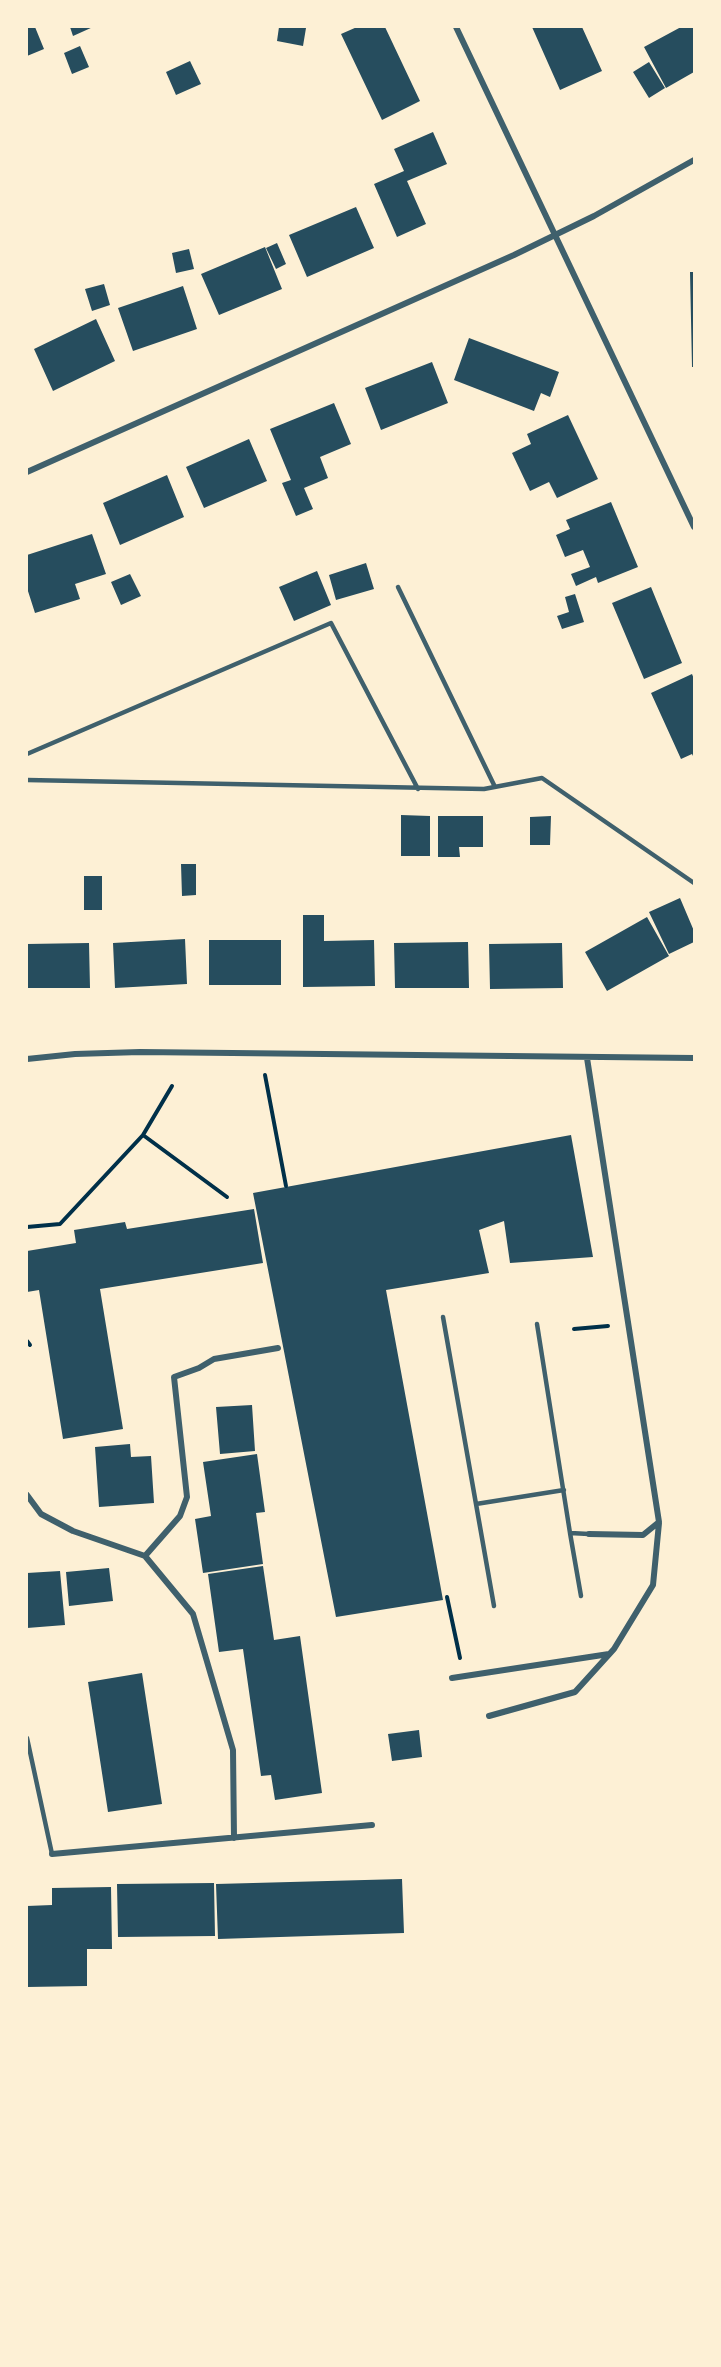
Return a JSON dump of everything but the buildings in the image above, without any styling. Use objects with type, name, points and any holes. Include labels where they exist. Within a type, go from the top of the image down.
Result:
[{"type":"street","points":[[456,27],[694,527]]},
{"type":"street","points":[[27,472],[252,374],[503,260],[694,160]]},
{"type":"street","points":[[27,1059],[75,1054],[140,1052],[694,1058]]},
{"type":"street","points":[[489,1716],[575,1692],[610,1654],[653,1585],[659,1522],[587,1058]]},
{"type":"street","points":[[145,1557],[180,1516],[187,1497],[174,1377],[199,1368],[214,1359],[278,1348]]},
{"type":"street","points":[[27,1495],[41,1514],[73,1531],[145,1557],[193,1614],[233,1750],[234,1838]]},
{"type":"street","points":[[589,1534],[644,1535],[659,1522]]},
{"type":"street","points":[[452,1678],[610,1654]]},
{"type":"street","points":[[51,1854],[372,1825]]},
{"type":"lane","points":[[398,587],[495,787]]},
{"type":"lane","points":[[27,753],[331,623],[418,789]]},
{"type":"lane","points":[[27,780],[484,789],[542,778],[694,883]]},
{"type":"lane","points":[[443,1317],[494,1606]]},
{"type":"lane","points":[[537,1324],[581,1596]]},
{"type":"lane","points":[[476,1504],[564,1490]]},
{"type":"lane","points":[[570,1533],[589,1534]]},
{"type":"lane","points":[[27,1738],[51,1854]]},
{"type":"path","points":[[261,1053],[286,1186]]},
{"type":"path","points":[[27,1227],[60,1224],[143,1135],[172,1086]]},
{"type":"path","points":[[143,1135],[227,1197]]},
{"type":"path","points":[[574,1329],[627,1325]]},
{"type":"path","points":[[447,1597],[465,1676]]}]
